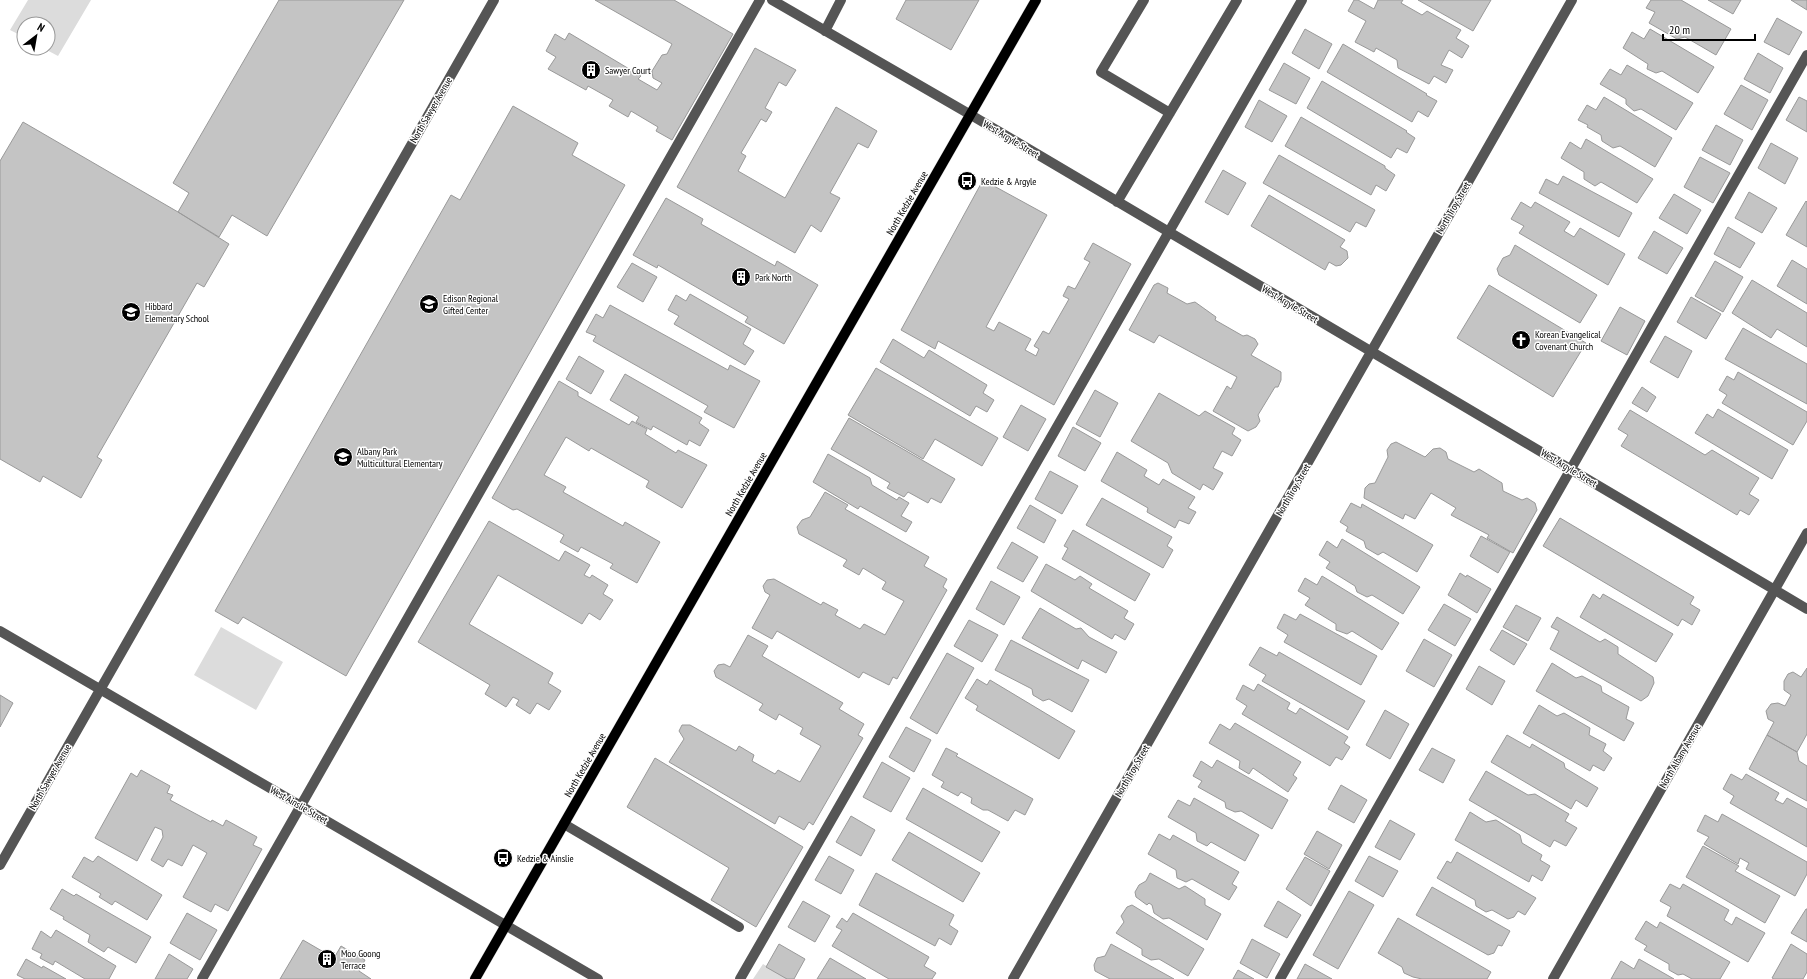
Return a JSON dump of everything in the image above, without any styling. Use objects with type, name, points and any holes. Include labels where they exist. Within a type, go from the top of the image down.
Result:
[{"type":"main road","name":"North Kedzie Avenue","points":[[476,979],[1036,0]]},
{"type":"street","name":"North Sawyer Avenue","points":[[0,864],[494,0]]},
{"type":"street","points":[[202,979],[760,0]]},
{"type":"street","name":"West Argyle Street","points":[[772,0],[1169,232],[1807,609]]},
{"type":"street","points":[[825,31],[841,0]]},
{"type":"street","points":[[1144,0],[1101,72],[1170,113]]},
{"type":"street","points":[[1117,202],[1237,0]]},
{"type":"street","points":[[740,979],[1302,0]]},
{"type":"street","name":"North Troy Street","points":[[1013,979],[1572,0]]},
{"type":"street","points":[[1280,979],[1807,55]]},
{"type":"street","name":"North Albany Avenue","points":[[1553,979],[1807,533]]},
{"type":"street","name":"West Ainslie Street","points":[[0,631],[598,979]]},
{"type":"street","points":[[564,824],[739,927]]},
{"type":"shaded area","points":[[28,0],[91,0],[58,56],[56,55],[56,16],[18,16]]},
{"type":"shaded area","points":[[16,20],[16,33],[10,30]]},
{"type":"shaded area","points":[[221,627],[283,662],[256,710],[194,675]]},
{"type":"shaded area","points":[[763,964],[788,979],[753,979]]},
{"type":"building","points":[[279,0],[404,0],[267,236],[232,215],[219,237],[178,212],[189,193],[173,183]]},
{"type":"building","name":"Sawyer Court","points":[[595,0],[674,0],[733,34],[672,140],[656,131],[658,127],[631,111],[628,117],[609,106],[613,100],[588,86],[586,90],[548,69],[556,57],[546,51],[555,34],[565,40],[569,33],[641,76],[638,79],[657,90],[662,83],[653,78],[652,71],[662,55],[667,54],[672,44]]},
{"type":"building","points":[[906,0],[979,0],[951,50],[896,19]]},
{"type":"building","points":[[1354,0],[1358,0],[1374,9],[1378,0],[1403,0],[1401,3],[1422,15],[1427,11],[1461,30],[1456,38],[1469,46],[1462,58],[1449,50],[1441,65],[1453,70],[1446,83],[1434,76],[1429,84],[1398,68],[1397,60],[1376,48],[1374,52],[1355,42],[1366,21],[1348,11]]},
{"type":"building","points":[[1418,0],[1491,0],[1473,31]]},
{"type":"building","points":[[1651,0],[1681,0],[1731,29],[1716,55],[1685,37],[1677,39],[1649,23],[1655,12],[1646,8]]},
{"type":"building","points":[[1708,0],[1741,0],[1733,14]]},
{"type":"building","points":[[1791,0],[1807,0],[1807,10]]},
{"type":"building","points":[[1777,18],[1802,32],[1789,55],[1764,42]]},
{"type":"building","points":[[1305,29],[1332,44],[1319,69],[1292,53]]},
{"type":"building","points":[[1650,29],[1714,67],[1698,93],[1662,71],[1656,73],[1647,69],[1648,64],[1623,48],[1632,32],[1644,39]]},
{"type":"building","points":[[1343,44],[1437,101],[1428,117],[1418,111],[1412,122],[1327,72]]},
{"type":"building","points":[[755,48],[796,70],[786,86],[779,82],[765,108],[772,112],[766,122],[761,119],[741,153],[746,156],[738,171],[785,198],[836,107],[877,131],[868,148],[858,143],[830,193],[840,198],[821,232],[811,225],[795,253],[677,187]]},
{"type":"building","points":[[1758,53],[1783,68],[1770,93],[1744,79]]},
{"type":"building","points":[[1284,63],[1310,78],[1296,104],[1269,90]]},
{"type":"building","points":[[1627,65],[1693,103],[1676,130],[1641,109],[1634,111],[1626,104],[1626,99],[1600,84],[1610,69],[1621,75]]},
{"type":"building","points":[[1322,81],[1407,131],[1406,132],[1415,138],[1407,153],[1397,148],[1391,158],[1307,108]]},
{"type":"building","points":[[1741,85],[1768,100],[1752,130],[1724,114]]},
{"type":"building","points":[[1604,97],[1672,138],[1655,167],[1620,146],[1613,148],[1602,141],[1601,135],[1587,127],[1588,125],[1578,120],[1587,105],[1596,110]]},
{"type":"building","points":[[1799,97],[1807,101],[1807,132],[1786,120]]},
{"type":"building","points":[[1259,100],[1287,116],[1272,142],[1245,127]]},
{"type":"building","points":[[513,106],[578,143],[572,155],[625,185],[346,676],[243,617],[238,624],[215,611],[451,195],[460,200]]},
{"type":"building","points":[[1301,117],[1385,166],[1385,168],[1395,175],[1386,191],[1376,185],[1371,195],[1285,146]]},
{"type":"building","points":[[23,122],[178,212],[229,244],[204,287],[197,283],[97,457],[102,460],[81,498],[43,476],[40,482],[0,459],[0,161]]},
{"type":"building","points":[[1716,125],[1743,140],[1730,165],[1702,150]]},
{"type":"building","points":[[1586,139],[1653,179],[1637,203],[1601,182],[1595,186],[1584,179],[1584,172],[1561,158],[1570,142],[1581,149]]},
{"type":"building","points":[[1771,143],[1798,158],[1785,184],[1758,168]]},
{"type":"building","points":[[1279,155],[1375,210],[1366,227],[1356,222],[1350,232],[1263,183]]},
{"type":"building","points":[[1700,157],[1730,173],[1713,203],[1684,187]]},
{"type":"building","points":[[1223,170],[1246,183],[1228,215],[1205,202]]},
{"type":"building","points":[[1563,176],[1632,213],[1619,237],[1539,193],[1546,179],[1558,185]]},
{"type":"building","points":[[983,180],[1047,215],[986,327],[994,331],[999,322],[1031,339],[1025,350],[1036,356],[1039,349],[1034,346],[1043,331],[1049,334],[1069,299],[1063,296],[1068,286],[1075,289],[1090,262],[1084,259],[1093,243],[1131,264],[1054,405],[938,341],[935,349],[901,330]]},
{"type":"building","points":[[1749,192],[1777,208],[1762,233],[1735,218]]},
{"type":"building","points":[[1674,194],[1701,210],[1687,234],[1659,218]]},
{"type":"building","points":[[1269,195],[1345,240],[1340,247],[1347,251],[1348,258],[1341,265],[1336,266],[1329,262],[1325,270],[1251,226]]},
{"type":"building","name":"Park North","points":[[666,198],[703,219],[701,224],[775,266],[777,261],[818,285],[784,344],[745,322],[748,317],[658,265],[657,268],[633,255]]},
{"type":"building","points":[[1806,201],[1807,202],[1807,247],[1786,235]]},
{"type":"building","points":[[1521,202],[1531,208],[1535,202],[1570,222],[1564,231],[1574,237],[1580,228],[1625,254],[1608,285],[1519,233],[1524,226],[1511,219]]},
{"type":"building","points":[[1728,227],[1755,243],[1740,268],[1714,254]]},
{"type":"building","points":[[1654,231],[1683,248],[1667,274],[1638,258]]},
{"type":"building","points":[[1515,245],[1597,295],[1580,323],[1499,275],[1497,269],[1503,258],[1510,255]]},
{"type":"building","points":[[1792,260],[1807,269],[1807,304],[1777,286]]},
{"type":"building","points":[[1715,261],[1743,277],[1723,312],[1695,296]]},
{"type":"building","points":[[632,263],[657,277],[643,302],[617,287]]},
{"type":"building","points":[[1752,280],[1807,313],[1807,347],[1777,329],[1771,338],[1732,313]]},
{"type":"building","points":[[1158,283],[1168,288],[1167,293],[1187,304],[1195,302],[1216,317],[1215,320],[1243,336],[1247,335],[1255,339],[1258,344],[1251,355],[1281,372],[1281,380],[1278,387],[1275,387],[1258,415],[1260,421],[1256,427],[1248,431],[1213,411],[1227,386],[1231,389],[1237,377],[1159,335],[1154,343],[1129,330],[1154,285]]},
{"type":"building","name":"Korean Evangelical Covenant Church","points":[[1489,285],[1586,343],[1553,397],[1457,338]]},
{"type":"building","points":[[690,294],[751,329],[743,344],[754,351],[745,365],[674,324],[679,316],[668,310],[676,295],[686,301]]},
{"type":"building","points":[[1691,297],[1721,314],[1706,339],[1677,322]]},
{"type":"building","points":[[610,305],[728,370],[730,365],[760,381],[734,428],[704,412],[708,406],[593,341],[596,336],[586,332],[596,314],[603,318]]},
{"type":"building","points":[[1620,307],[1645,321],[1627,355],[1601,341]]},
{"type":"building","points":[[1743,328],[1807,364],[1807,404],[1725,359]]},
{"type":"building","points":[[1665,336],[1692,351],[1678,378],[1650,362]]},
{"type":"building","points":[[893,339],[924,358],[929,350],[987,385],[983,393],[994,400],[987,412],[976,406],[970,416],[880,362]]},
{"type":"building","points":[[579,356],[604,371],[591,394],[566,379]]},
{"type":"building","points":[[876,368],[998,438],[982,466],[935,439],[923,459],[848,415]]},
{"type":"building","points":[[1738,372],[1807,412],[1807,421],[1793,445],[1722,403],[1727,395],[1719,390],[1727,376],[1734,380]]},
{"type":"building","points":[[625,374],[702,418],[699,423],[709,430],[700,446],[689,440],[687,445],[653,426],[651,430],[636,422],[639,417],[610,400]]},
{"type":"building","points":[[559,381],[578,392],[578,396],[629,425],[632,421],[647,429],[645,434],[676,453],[678,450],[707,465],[682,508],[646,487],[649,481],[591,448],[589,451],[566,437],[544,475],[566,487],[563,492],[623,526],[625,522],[660,542],[637,583],[610,568],[613,564],[581,547],[578,552],[560,542],[564,535],[517,509],[513,510],[492,498]]},
{"type":"building","points":[[1642,387],[1656,397],[1647,412],[1632,403]]},
{"type":"building","points":[[1095,390],[1118,403],[1100,437],[1076,424]]},
{"type":"building","points":[[1159,393],[1199,416],[1205,411],[1235,428],[1232,434],[1241,440],[1232,456],[1222,451],[1213,468],[1223,473],[1213,490],[1203,484],[1200,490],[1172,473],[1168,463],[1131,441]]},
{"type":"building","points":[[1021,405],[1046,419],[1028,451],[1003,437]]},
{"type":"building","points":[[1718,409],[1788,450],[1772,479],[1695,433],[1707,414],[1713,418]]},
{"type":"building","points":[[1630,410],[1705,455],[1712,450],[1759,478],[1749,494],[1759,500],[1749,515],[1740,510],[1737,515],[1621,446],[1628,435],[1618,429]]},
{"type":"building","points":[[849,418],[955,479],[941,503],[931,498],[928,503],[908,492],[904,497],[887,488],[890,483],[831,449]]},
{"type":"building","points":[[1073,427],[1101,443],[1085,471],[1058,456]]},
{"type":"building","points":[[1396,442],[1425,457],[1433,449],[1440,448],[1446,452],[1448,459],[1474,472],[1479,469],[1502,483],[1503,491],[1522,500],[1527,498],[1535,503],[1537,510],[1513,553],[1487,538],[1489,535],[1451,515],[1456,508],[1431,493],[1415,519],[1405,514],[1403,519],[1364,498],[1365,488],[1369,484],[1375,483],[1388,457],[1387,450],[1391,444]]},
{"type":"building","points":[[1117,452],[1147,470],[1144,476],[1159,485],[1163,479],[1195,497],[1188,508],[1196,512],[1189,524],[1179,520],[1175,528],[1147,512],[1148,508],[1101,481]]},
{"type":"building","points":[[828,454],[870,478],[872,485],[897,500],[899,497],[909,503],[901,516],[912,522],[906,532],[860,506],[858,509],[813,482]]},
{"type":"building","points":[[1050,471],[1078,486],[1062,514],[1035,499]]},
{"type":"building","points":[[825,492],[848,505],[845,509],[929,557],[924,566],[947,579],[943,587],[947,590],[897,679],[893,677],[889,685],[863,672],[859,678],[777,631],[772,639],[752,628],[770,595],[765,592],[763,586],[767,580],[774,579],[821,605],[823,602],[838,610],[835,615],[860,629],[864,624],[885,635],[904,601],[882,589],[886,582],[863,568],[859,575],[843,566],[847,560],[799,534],[797,527],[802,520],[810,517]]},
{"type":"building","points":[[1102,498],[1172,537],[1167,546],[1173,550],[1163,568],[1086,525]]},
{"type":"building","points":[[1351,503],[1361,508],[1362,504],[1433,545],[1417,572],[1383,552],[1378,555],[1366,548],[1364,541],[1346,531],[1348,527],[1340,522]]},
{"type":"building","points":[[1030,505],[1056,520],[1044,543],[1017,528]]},
{"type":"building","points":[[1560,518],[1694,597],[1690,604],[1700,610],[1692,625],[1682,619],[1678,626],[1543,546]]},
{"type":"building","points":[[489,521],[559,561],[565,551],[590,565],[584,575],[590,578],[592,575],[608,585],[603,594],[613,600],[600,620],[589,613],[582,624],[498,575],[469,624],[553,673],[548,683],[561,691],[549,710],[537,703],[530,714],[516,705],[519,700],[513,697],[506,707],[485,694],[490,685],[418,642]]},
{"type":"building","points":[[1073,530],[1150,574],[1135,601],[1062,559],[1068,548],[1064,546]]},
{"type":"building","points":[[1481,536],[1510,552],[1498,573],[1470,556]]},
{"type":"building","points":[[1342,539],[1420,587],[1403,614],[1372,595],[1367,597],[1357,592],[1355,586],[1326,568],[1330,562],[1319,555],[1327,541],[1337,548]]},
{"type":"building","points":[[1012,542],[1038,557],[1023,582],[997,568]]},
{"type":"building","points":[[1046,564],[1075,580],[1080,576],[1092,584],[1089,588],[1128,611],[1124,618],[1134,624],[1125,640],[1115,634],[1112,639],[1031,591]]},
{"type":"building","points":[[1460,573],[1466,577],[1467,575],[1491,589],[1477,613],[1448,595]]},
{"type":"building","points":[[1322,576],[1399,623],[1382,650],[1352,631],[1347,634],[1336,630],[1336,624],[1305,605],[1310,598],[1298,591],[1305,578],[1317,585]]},
{"type":"building","points":[[991,581],[1020,597],[1004,625],[976,609]]},
{"type":"building","points":[[1593,594],[1600,599],[1603,594],[1673,634],[1656,662],[1580,617]]},
{"type":"building","points":[[1444,604],[1471,619],[1455,646],[1428,630]]},
{"type":"building","points":[[1516,605],[1541,618],[1528,641],[1503,627]]},
{"type":"building","points":[[1040,608],[1076,629],[1081,628],[1089,637],[1117,652],[1106,673],[1082,660],[1078,669],[1022,638]]},
{"type":"building","points":[[1284,614],[1296,620],[1300,614],[1377,656],[1361,685],[1284,642],[1288,635],[1277,628]]},
{"type":"building","points":[[1557,617],[1600,642],[1605,639],[1618,647],[1618,654],[1653,677],[1654,683],[1648,696],[1641,701],[1550,649],[1559,631],[1551,627]]},
{"type":"building","points":[[969,620],[998,635],[982,662],[954,646]]},
{"type":"building","points":[[1502,630],[1527,644],[1514,665],[1490,650]]},
{"type":"building","points":[[748,635],[768,646],[762,656],[843,703],[839,709],[864,724],[858,735],[863,738],[813,825],[809,822],[804,830],[779,816],[775,824],[669,762],[684,739],[679,731],[682,725],[690,725],[736,751],[739,746],[754,755],[752,761],[775,774],[778,770],[800,782],[821,746],[800,734],[803,728],[779,714],[776,720],[759,710],[763,704],[716,677],[714,671],[718,665],[724,664],[730,667]]},
{"type":"building","points":[[1424,639],[1452,655],[1434,687],[1406,671]]},
{"type":"building","points":[[1011,640],[1089,680],[1072,712],[1049,699],[1043,701],[1033,695],[1032,689],[995,670]]},
{"type":"building","points":[[1260,647],[1277,656],[1279,652],[1365,701],[1348,730],[1262,681],[1266,675],[1249,665]]},
{"type":"building","points":[[947,653],[974,668],[937,734],[910,718]]},
{"type":"building","points":[[1552,663],[1576,678],[1582,676],[1601,686],[1602,692],[1629,707],[1626,719],[1634,723],[1624,741],[1536,691]]},
{"type":"building","points":[[1479,666],[1505,681],[1492,705],[1466,689]]},
{"type":"building","points":[[1807,668],[1807,734],[1797,752],[1767,735],[1774,722],[1768,719],[1766,711],[1771,704],[1778,703],[1785,706],[1791,695],[1784,690],[1784,681],[1788,674],[1793,672],[1801,677]]},
{"type":"building","points":[[977,679],[987,685],[990,680],[1075,731],[1059,759],[976,710],[978,706],[965,698]]},
{"type":"building","points":[[1258,684],[1290,703],[1287,709],[1296,714],[1300,708],[1348,737],[1344,743],[1350,747],[1342,760],[1336,757],[1330,766],[1242,714],[1247,706],[1236,699],[1243,685],[1254,691]]},
{"type":"building","points":[[0,695],[13,703],[0,727]]},
{"type":"building","points":[[1539,705],[1557,716],[1564,713],[1590,728],[1589,735],[1606,744],[1603,751],[1612,758],[1604,771],[1593,765],[1590,771],[1523,733]]},
{"type":"building","points":[[1385,710],[1409,724],[1390,759],[1366,745]]},
{"type":"building","points":[[1235,723],[1301,762],[1293,775],[1297,778],[1288,792],[1253,768],[1249,774],[1239,768],[1240,761],[1209,743],[1220,724],[1230,730]]},
{"type":"building","points":[[906,727],[931,740],[914,772],[889,757]]},
{"type":"building","points":[[1507,735],[1530,748],[1532,744],[1564,763],[1565,768],[1598,788],[1587,807],[1576,800],[1571,809],[1491,762]]},
{"type":"building","points":[[1767,735],[1797,752],[1799,761],[1807,766],[1807,801],[1749,769]]},
{"type":"building","points":[[946,748],[958,754],[956,756],[1033,799],[1025,815],[1015,810],[1008,821],[971,803],[972,798],[961,792],[958,796],[941,787],[944,782],[932,775]]},
{"type":"building","points":[[1432,748],[1455,760],[1443,783],[1419,770]]},
{"type":"building","points":[[655,758],[803,847],[756,927],[711,900],[729,868],[627,807]]},
{"type":"building","points":[[1217,760],[1288,800],[1272,829],[1241,811],[1235,812],[1226,808],[1225,802],[1198,787],[1202,781],[1193,776],[1201,761],[1212,768]]},
{"type":"building","points":[[882,762],[910,778],[891,812],[863,797]]},
{"type":"building","points":[[141,770],[170,786],[167,793],[173,795],[170,800],[211,822],[212,820],[223,826],[226,820],[257,837],[253,845],[262,849],[228,911],[215,904],[211,912],[183,897],[207,853],[193,845],[182,866],[168,859],[163,867],[151,860],[163,837],[162,830],[155,827],[137,861],[95,838],[131,773],[137,777]]},
{"type":"building","points":[[1486,771],[1528,795],[1535,794],[1569,814],[1565,821],[1577,828],[1566,846],[1554,840],[1550,847],[1469,800]]},
{"type":"building","points":[[1731,774],[1742,780],[1746,774],[1779,793],[1775,800],[1783,804],[1787,798],[1807,809],[1807,847],[1730,803],[1734,796],[1723,789]]},
{"type":"building","points":[[1341,785],[1367,800],[1354,823],[1328,809]]},
{"type":"building","points":[[923,788],[1000,832],[982,862],[906,819]]},
{"type":"building","points":[[1194,798],[1259,835],[1245,861],[1211,842],[1207,846],[1197,841],[1196,833],[1168,817],[1178,800],[1190,806]]},
{"type":"building","points":[[1470,812],[1486,822],[1496,820],[1520,835],[1522,843],[1542,855],[1540,860],[1550,866],[1542,881],[1532,875],[1529,882],[1455,840]]},
{"type":"building","points":[[1722,814],[1807,862],[1807,874],[1795,896],[1746,869],[1749,863],[1740,858],[1738,864],[1704,844],[1709,837],[1697,831],[1705,815],[1718,822]]},
{"type":"building","points":[[851,816],[875,830],[861,856],[836,842]]},
{"type":"building","points":[[1390,820],[1415,834],[1400,860],[1375,847]]},
{"type":"building","points":[[1317,831],[1342,845],[1329,869],[1304,854]]},
{"type":"building","points":[[909,832],[980,873],[963,902],[892,860]]},
{"type":"building","points":[[1159,834],[1170,840],[1173,835],[1239,872],[1232,884],[1237,887],[1229,900],[1192,879],[1186,882],[1177,878],[1176,870],[1148,854]]},
{"type":"building","points":[[1703,846],[1739,866],[1735,871],[1780,896],[1765,923],[1686,877]]},
{"type":"building","points":[[1457,852],[1536,898],[1525,915],[1518,911],[1514,917],[1508,919],[1492,910],[1486,912],[1476,906],[1475,900],[1437,878],[1447,861],[1451,863]]},
{"type":"building","points":[[98,856],[162,895],[147,920],[115,901],[112,905],[99,897],[101,894],[72,877],[84,857],[93,862]]},
{"type":"building","points":[[829,856],[854,870],[841,894],[815,880]]},
{"type":"building","points":[[1369,856],[1398,871],[1383,897],[1355,881]]},
{"type":"building","points":[[1305,857],[1330,871],[1311,906],[1286,889]]},
{"type":"building","points":[[876,873],[954,915],[949,925],[958,931],[951,945],[939,938],[935,946],[859,905]]},
{"type":"building","points":[[1150,873],[1179,889],[1185,886],[1205,899],[1205,905],[1221,914],[1207,940],[1169,918],[1163,919],[1154,913],[1152,905],[1149,903],[1147,905],[1136,897],[1135,892],[1139,885],[1146,881]]},
{"type":"building","points":[[1670,884],[1680,889],[1683,884],[1729,910],[1724,920],[1732,925],[1736,917],[1765,933],[1748,962],[1667,916],[1671,907],[1660,901]]},
{"type":"building","points":[[1432,887],[1510,931],[1502,946],[1498,945],[1494,953],[1488,955],[1416,915]]},
{"type":"building","points":[[62,889],[74,896],[76,894],[151,937],[136,963],[108,947],[104,952],[88,942],[90,935],[63,919],[64,917],[50,909]]},
{"type":"building","points":[[1349,891],[1374,905],[1338,969],[1313,955]]},
{"type":"building","points":[[803,901],[830,916],[815,942],[788,927]]},
{"type":"building","points":[[1278,901],[1301,915],[1287,938],[1264,926]]},
{"type":"building","points":[[1132,905],[1204,949],[1188,976],[1159,959],[1151,960],[1142,955],[1142,949],[1116,933],[1124,922],[1121,916],[1127,907]]},
{"type":"building","points":[[1807,909],[1807,942],[1791,933]]},
{"type":"building","points":[[187,913],[217,930],[200,960],[170,943]]},
{"type":"building","points":[[853,913],[929,957],[924,966],[936,973],[932,979],[889,979],[832,946],[842,930],[836,927],[842,918],[847,922]]},
{"type":"building","points":[[1398,918],[1491,972],[1487,979],[1422,979],[1404,973],[1402,967],[1378,953]]},
{"type":"building","points":[[1646,921],[1657,928],[1660,922],[1730,962],[1720,979],[1692,979],[1683,974],[1678,975],[1669,970],[1669,964],[1644,950],[1647,946],[1635,939]]},
{"type":"building","points":[[56,930],[116,966],[109,979],[85,979],[55,961],[53,965],[40,958],[42,954],[32,949],[41,931],[51,938]]},
{"type":"building","points":[[1252,939],[1280,954],[1267,978],[1240,963]]},
{"type":"building","name":"Moo Goong Terrace","points":[[303,940],[334,958],[341,946],[365,960],[359,971],[371,979],[280,979]]},
{"type":"building","points":[[779,944],[805,959],[794,979],[787,979],[766,967]]},
{"type":"building","points":[[1111,944],[1174,979],[1110,979],[1095,971],[1094,965],[1097,958],[1105,956]]},
{"type":"building","points":[[1791,944],[1807,954],[1807,972],[1803,979],[1772,978]]},
{"type":"building","points":[[169,954],[193,969],[187,979],[155,979]]},
{"type":"building","points":[[830,958],[866,979],[817,979]]},
{"type":"building","points":[[26,959],[42,968],[43,966],[66,979],[25,979],[17,975]]},
{"type":"building","points":[[1639,959],[1674,979],[1611,979],[1621,961],[1634,969]]},
{"type":"building","points":[[1305,964],[1332,979],[1297,979]]},
{"type":"building","points":[[1238,970],[1254,979],[1233,979]]},
{"type":"place","name":"Sawyer Court","points":[[591,70]]},
{"type":"place","name":"Kedzie & Argyle","points":[[967,181]]},
{"type":"place","name":"Park North","points":[[741,277]]},
{"type":"place","name":"Edison Regional Gifted Center","points":[[429,304]]},
{"type":"place","name":"Hibbard Elementary School","points":[[131,312]]},
{"type":"place","name":"Korean Evangelical Covenant Church","points":[[1521,340]]},
{"type":"place","name":"Albany Park Multicultural Elementary","points":[[343,457]]},
{"type":"place","name":"Kedzie & Ainslie","points":[[503,858]]},
{"type":"place","name":"Moo Goong Terrace","points":[[327,959]]}]
